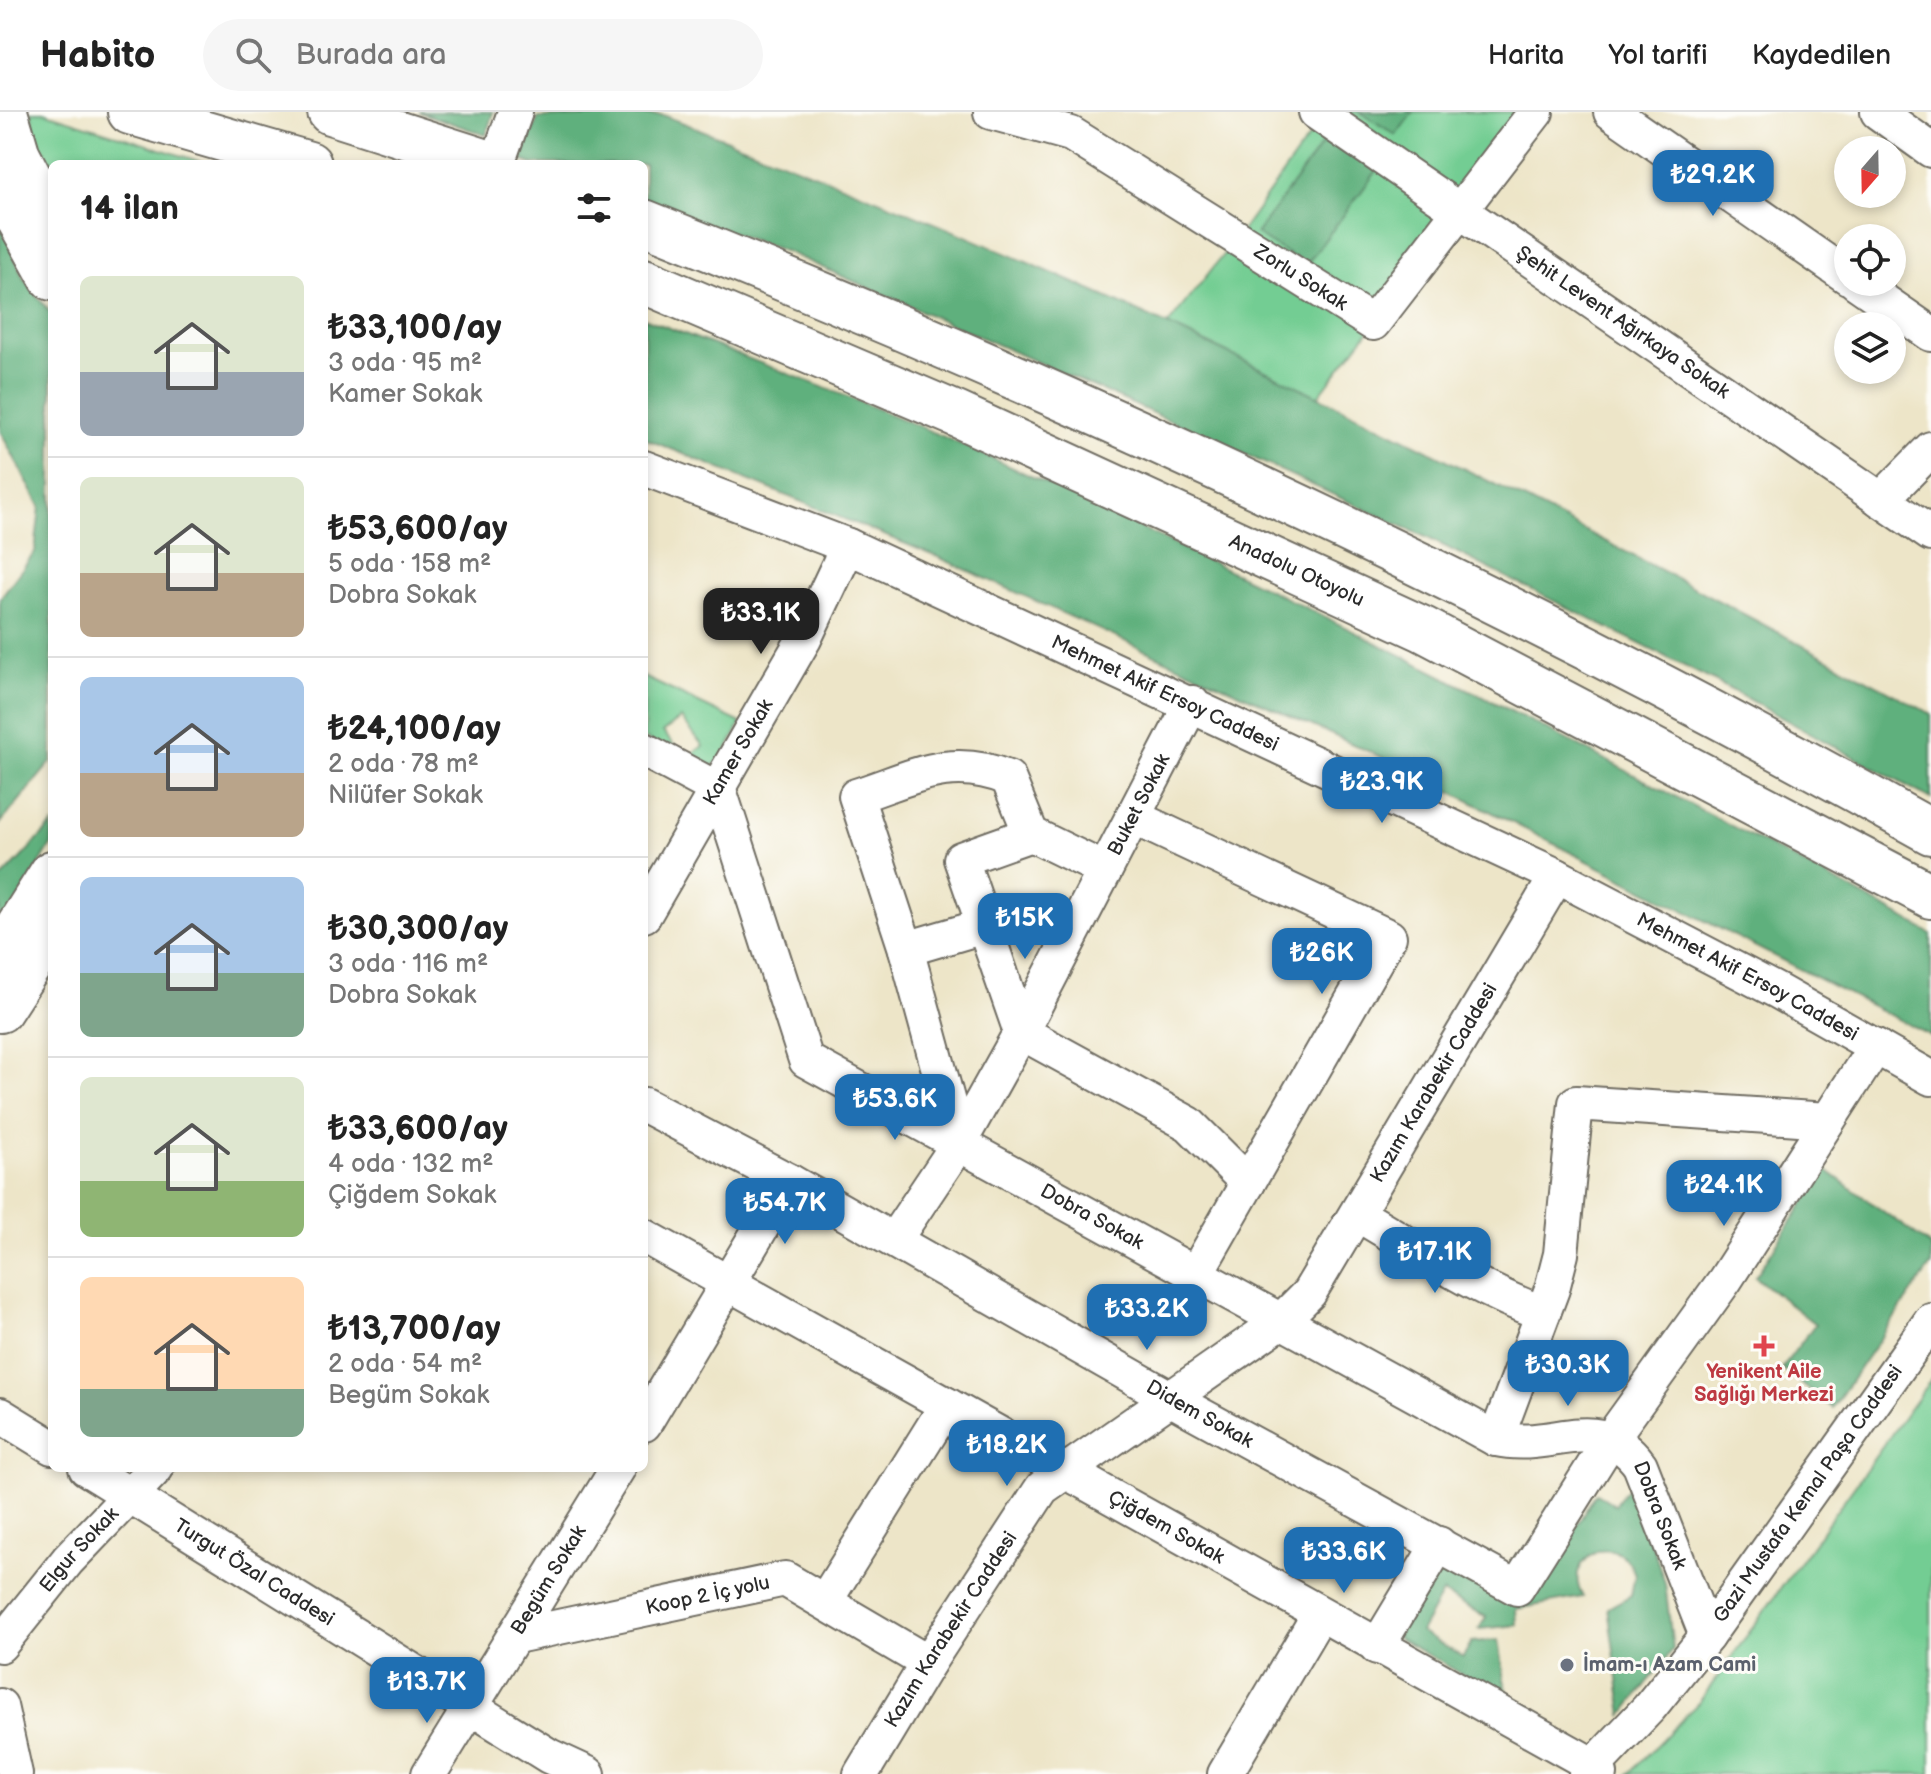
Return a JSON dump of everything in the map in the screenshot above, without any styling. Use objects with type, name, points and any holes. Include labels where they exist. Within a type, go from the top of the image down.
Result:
[{"type":"main road","points":[[5,112],[18,156],[48,213]]},
{"type":"main road","points":[[130,112],[294,160]]},
{"type":"main road","points":[[330,112],[482,160]]},
{"type":"main road","points":[[0,185],[48,271]]},
{"type":"main road","points":[[648,224],[981,362],[1419,565],[1733,721],[1931,832]]},
{"type":"main road","name":"Anadolu Otoyolu","points":[[648,283],[956,414],[1423,629],[1691,767],[1931,896]]},
{"type":"main road","points":[[0,955],[48,879]]},
{"type":"main road","points":[[0,1010],[48,936]]},
{"type":"street","points":[[497,160],[515,112]]},
{"type":"street","name":"Zorlu Sokak","points":[[991,112],[1071,134],[1373,323],[1536,112]]},
{"type":"street","name":"Şehit Levent Ağırkaya Sokak","points":[[1316,112],[1931,534]]},
{"type":"street","points":[[1611,112],[1834,267]]},
{"type":"street","points":[[1878,112],[1931,150]]},
{"type":"street","points":[[1876,296],[1931,334]]},
{"type":"street","points":[[1881,500],[1931,449]]},
{"type":"street","name":"Mehmet Akif Ersoy Caddesi","points":[[648,470],[848,546],[1192,703],[1557,876],[1931,1078]]},
{"type":"street","name":"Kamer Sokak","points":[[648,908],[804,639],[848,546]]},
{"type":"street","name":"Buket Sokak","points":[[894,1240],[959,1143],[1021,1032],[1192,703]]},
{"type":"street","points":[[648,752],[719,790]]},
{"type":"street","points":[[959,1143],[906,949],[856,796],[953,765],[970,766],[1008,778],[1031,834],[1105,870]]},
{"type":"street","name":"Dobra Sokak","points":[[719,790],[806,1060],[1496,1439],[1539,1443],[1579,1436],[1612,1437],[1626,1447],[1640,1465],[1707,1636]]},
{"type":"street","points":[[1133,817],[1389,937],[1195,1275]]},
{"type":"street","points":[[1031,834],[961,859],[1021,1032],[1189,1124],[1248,1183]]},
{"type":"street","name":"Kazım Karabekir Caddesi","points":[[861,1774],[928,1663],[1042,1488],[1280,1322],[1309,1293],[1557,876]]},
{"type":"street","points":[[906,949],[984,926]]},
{"type":"street","points":[[1612,1437],[1725,1280],[1876,1046]]},
{"type":"street","points":[[1496,1439],[1543,1313],[1561,1254],[1576,1103],[1828,1120]]},
{"type":"street","name":"Didem Sokak","points":[[648,1107],[789,1181],[1170,1398],[1517,1588],[1612,1437]]},
{"type":"street","points":[[648,1417],[789,1181]]},
{"type":"street","points":[[1357,1214],[1469,1281],[1510,1302],[1543,1313]]},
{"type":"street","name":"Çiğdem Sokak","points":[[648,1238],[1594,1772]]},
{"type":"street","name":"Gazi Mustafa Kemal Paşa Caddesi","points":[[1594,1772],[1707,1636],[1931,1321]]},
{"type":"street","points":[[825,1601],[947,1405]]},
{"type":"street","points":[[0,1415],[48,1445]]},
{"type":"street","name":"Turgut Özal Caddesi","points":[[93,1472],[549,1756],[588,1774]]},
{"type":"street","name":"Elgur Sokak","points":[[0,1645],[68,1560],[152,1472]]},
{"type":"street","name":"Begüm Sokak","points":[[429,1774],[472,1709],[616,1472]]},
{"type":"street","points":[[1377,1647],[1439,1544]]},
{"type":"street","name":"Koop 2 İç yolu","points":[[516,1636],[785,1579],[928,1663]]},
{"type":"street","points":[[1225,1774],[1319,1615]]},
{"type":"street","points":[[0,1706],[15,1774]]},
{"type":"green space","points":[[31,112],[43,112],[195,160],[48,160],[48,165],[38,146]]},
{"type":"green space","points":[[419,112],[493,112],[486,135]]},
{"type":"green space","points":[[1327,112],[1536,112],[1317,398],[1167,326],[1238,236]]},
{"type":"green space","points":[[1360,112],[1413,112],[1396,135]]},
{"type":"green space","points":[[663,115],[967,236],[1128,307],[1360,417],[1590,533],[1931,714],[1931,799],[1722,685],[1430,539],[1203,435],[787,252],[648,203],[648,160],[521,160],[538,118]]},
{"type":"green space","points":[[1330,133],[1379,168],[1306,265],[1256,234]]},
{"type":"green space","points":[[0,222],[23,277],[48,310],[48,766],[0,824],[0,598],[35,552],[40,506],[0,431]]},
{"type":"green space","points":[[648,320],[894,416],[1094,506],[1444,677],[1904,918],[1931,934],[1931,1036],[1399,765],[938,557],[648,440]]},
{"type":"green space","points":[[648,679],[741,723],[722,760],[704,770],[648,740]],"holes":[[[681,718],[703,746],[685,759],[663,732]]]},
{"type":"green space","points":[[48,829],[48,851],[0,930],[0,880]]},
{"type":"green space","points":[[1826,1170],[1931,1246],[1931,1265],[1832,1408],[1782,1368],[1815,1324],[1755,1277]]},
{"type":"green space","points":[[1931,1379],[1931,1774],[1629,1774],[1700,1701]]},
{"type":"green space","points":[[1631,1484],[1665,1583],[1673,1649],[1623,1715],[1608,1608],[1631,1595],[1635,1575],[1626,1558],[1616,1552],[1598,1551],[1582,1565],[1578,1583],[1583,1597],[1516,1609],[1517,1625],[1479,1629],[1486,1617],[1442,1593],[1420,1632],[1463,1657],[1472,1642],[1499,1640],[1508,1700],[1396,1637],[1441,1557],[1530,1604],[1596,1493],[1615,1505]]},
{"type":"place","name":"Yenikent Aile Sağlığı Merkezi","points":[[1764,1346]]},
{"type":"place","name":"İmam-ı Azam Cami","points":[[1567,1665]]}]
